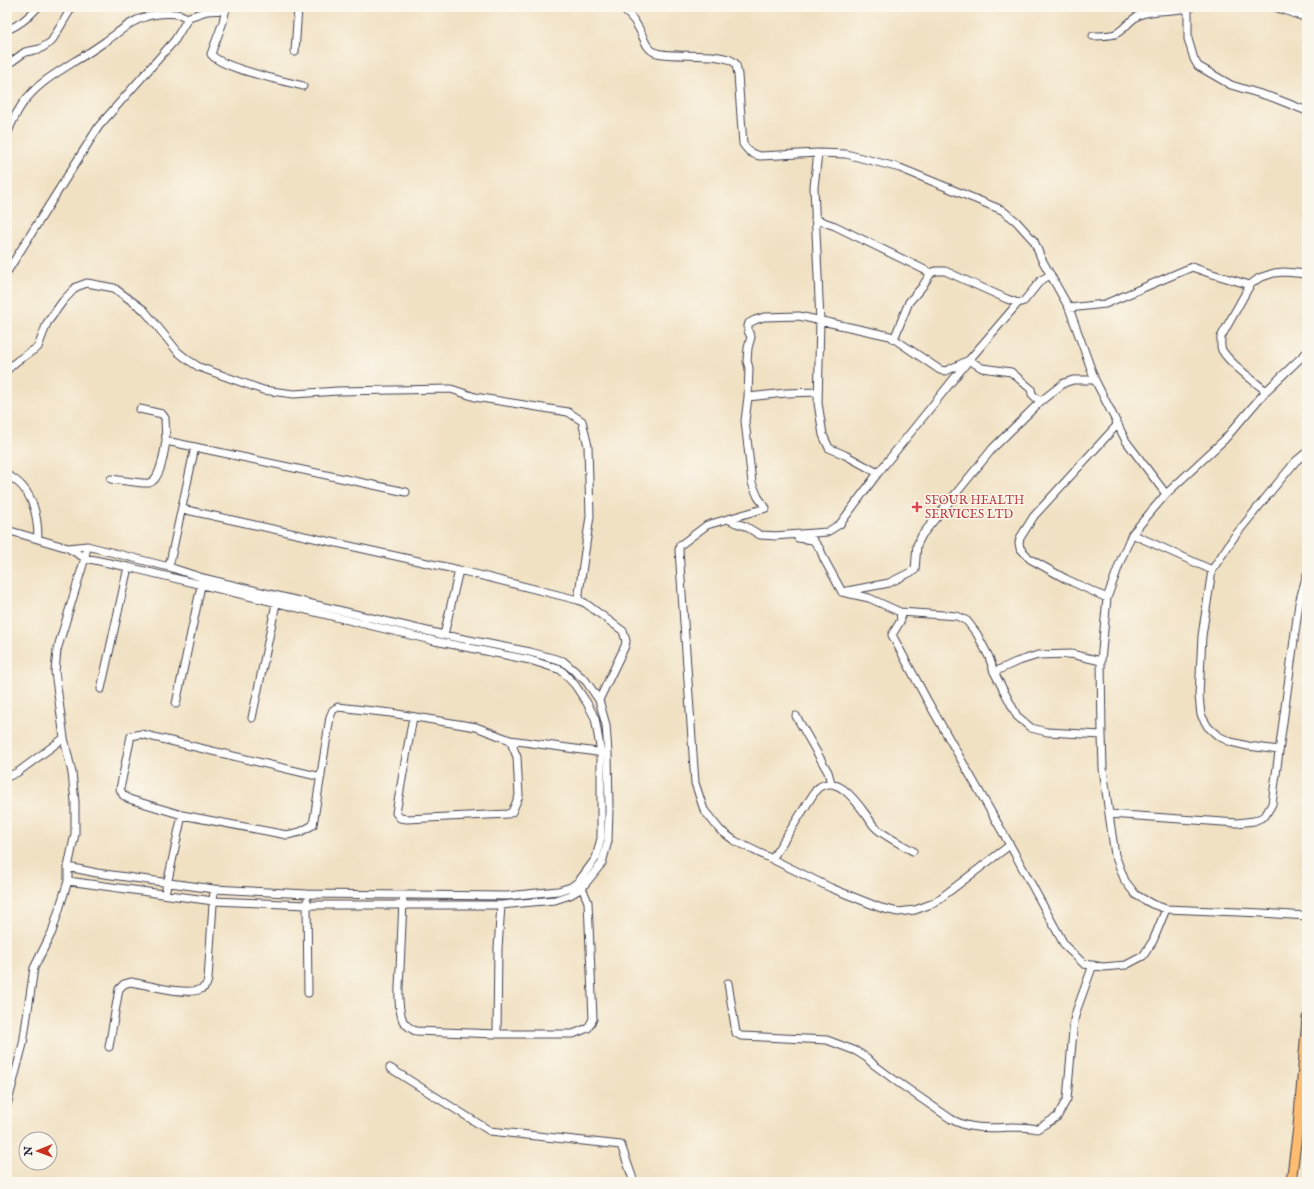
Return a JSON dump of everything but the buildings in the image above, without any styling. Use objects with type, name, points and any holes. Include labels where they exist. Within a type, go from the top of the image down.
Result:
[{"type":"main road","points":[[1291,1182],[1306,1045],[1307,1018]]},
{"type":"street","points":[[7,30],[28,18],[38,7]]},
{"type":"street","points":[[7,65],[25,52],[40,49],[51,42],[72,7]]},
{"type":"street","points":[[295,52],[298,7]]},
{"type":"street","points":[[619,7],[633,19],[639,27],[649,50],[655,53],[667,55],[713,56],[731,60],[736,65],[743,144],[753,154],[760,156],[818,153],[846,154],[900,168],[1002,210],[1016,221],[1034,241],[1040,258],[1069,308],[1095,380],[1126,441],[1166,494]]},
{"type":"street","points":[[1275,7],[1307,18]]},
{"type":"street","points":[[1093,36],[1115,34],[1130,20],[1142,14],[1190,8],[1188,39],[1194,59],[1198,66],[1231,85],[1274,98],[1307,111]]},
{"type":"street","points":[[186,18],[207,12],[226,9],[223,22],[211,54],[214,58],[238,68],[303,86]]},
{"type":"street","points":[[7,135],[10,125],[26,98],[45,80],[128,25],[144,17],[158,15],[182,14],[186,18]]},
{"type":"street","points":[[7,272],[99,126],[174,40],[187,20],[186,18]]},
{"type":"street","points":[[818,153],[814,186],[820,321],[818,403],[823,435],[829,448],[845,454],[878,473]]},
{"type":"street","points":[[816,219],[835,226],[931,273]]},
{"type":"street","points":[[1069,308],[1105,304],[1192,267],[1250,284]]},
{"type":"street","points":[[894,339],[909,302],[922,287],[931,273],[936,271],[945,271],[1018,303]]},
{"type":"street","points":[[1266,391],[1236,365],[1222,350],[1221,337],[1250,284],[1259,278],[1274,273],[1284,272],[1307,274]]},
{"type":"street","points":[[774,536],[827,532],[840,524],[878,473],[968,360],[1018,303],[1024,301],[1041,280],[1050,275]]},
{"type":"street","points":[[7,370],[17,361],[38,347],[48,324],[63,301],[76,287],[86,283],[114,288],[144,310],[178,352],[198,367],[263,390],[294,394],[338,391],[451,389],[475,397],[568,412],[582,421],[588,446],[590,516],[578,600]]},
{"type":"street","points":[[766,508],[758,497],[752,483],[745,420],[748,397],[749,368],[747,361],[751,337],[748,331],[749,323],[754,320],[764,318],[799,316],[880,334],[894,339],[940,370],[946,371],[968,360]]},
{"type":"street","points":[[1307,352],[1266,391],[1224,440],[1166,494],[1132,534],[1122,557],[1108,598],[1101,661],[1103,768],[1108,814],[1115,855],[1125,881],[1136,895],[1152,904],[1166,909],[1307,916]]},
{"type":"street","points":[[968,360],[982,368],[1011,372],[1031,389],[1032,394],[1036,398],[1041,400]]},
{"type":"street","points":[[842,592],[889,583],[915,570],[917,545],[922,534],[993,448],[1041,400],[1064,383],[1073,380],[1095,380]]},
{"type":"street","points":[[748,397],[786,393],[818,392]]},
{"type":"street","points":[[111,479],[148,483],[154,480],[159,473],[166,441],[165,418],[162,414],[140,409]]},
{"type":"street","points":[[1108,598],[1066,579],[1030,559],[1020,548],[1019,543],[1022,534],[1034,516],[1118,424]]},
{"type":"street","points":[[166,441],[406,492]]},
{"type":"street","points":[[169,567],[195,447]]},
{"type":"street","points":[[1279,750],[1231,742],[1218,736],[1208,727],[1201,715],[1199,696],[1202,636],[1212,570],[1234,537],[1262,502],[1296,461],[1307,452]]},
{"type":"street","points":[[7,475],[17,480],[26,490],[34,508],[38,528],[38,539]]},
{"type":"street","points":[[766,508],[728,519],[745,526],[760,535],[813,540],[820,549],[842,592],[869,598],[900,612],[957,616],[967,621],[977,634],[989,657],[994,672],[1017,716],[1030,728],[1046,732],[1102,735]]},
{"type":"street","points":[[766,508],[707,525],[683,543],[679,550],[696,783],[704,810],[720,830],[735,841],[832,888],[881,908],[898,912],[915,910],[934,902],[1010,845]]},
{"type":"street","points":[[182,510],[458,570],[585,603],[623,630],[626,641],[599,700]]},
{"type":"street","points":[[7,530],[68,548],[85,558],[201,585],[277,599],[530,652],[563,662],[586,681],[599,700],[606,724],[601,838],[596,858],[579,881],[571,887],[507,896],[307,894],[214,889],[97,873],[68,867]]},
{"type":"street","points":[[1132,534],[1212,570]]},
{"type":"street","points":[[68,548],[87,546],[169,567],[277,599],[435,641],[530,660],[561,670],[575,685],[587,702],[595,718],[605,753],[608,841],[602,863],[582,888],[570,895],[555,900],[501,905],[307,905],[213,901],[68,881]]},
{"type":"street","points":[[7,1105],[23,1044],[34,968],[52,932],[68,881],[68,867],[75,834],[75,802],[72,773],[64,738],[55,672],[57,650],[85,558],[87,546]]},
{"type":"street","points":[[100,689],[128,567]]},
{"type":"street","points":[[444,635],[458,570]]},
{"type":"street","points":[[1108,814],[1237,822],[1254,821],[1265,816],[1272,804],[1299,603],[1307,574]]},
{"type":"street","points":[[176,704],[203,578]]},
{"type":"street","points":[[252,718],[277,599]]},
{"type":"street","points":[[900,612],[901,620],[892,635],[1065,946],[1084,964],[1102,967],[1126,965],[1143,956],[1153,941],[1166,909]]},
{"type":"street","points":[[994,672],[1038,654],[1071,654],[1101,661]]},
{"type":"street","points":[[321,777],[136,734],[131,736],[120,789],[123,795],[128,799],[182,815],[287,835],[300,832],[312,825],[321,777],[330,716],[333,710],[338,706],[476,728],[510,740],[605,753]]},
{"type":"street","points":[[796,716],[828,772],[831,783]]},
{"type":"street","points":[[413,717],[396,814],[400,818],[407,820],[508,814],[512,812],[519,796],[517,757],[510,740]]},
{"type":"street","points":[[7,777],[18,772],[64,738]]},
{"type":"street","points":[[772,859],[816,790],[825,783],[831,783],[839,786],[848,793],[875,828],[913,851]]},
{"type":"street","points":[[165,894],[182,815]]},
{"type":"street","points":[[403,895],[399,985],[401,1009],[404,1022],[408,1027],[415,1031],[497,1034],[573,1034],[588,1028],[593,1019],[588,902],[579,881]]},
{"type":"street","points":[[109,1047],[119,989],[124,984],[131,982],[183,991],[194,991],[202,989],[206,986],[208,979],[214,889]]},
{"type":"street","points":[[307,894],[308,993]]},
{"type":"street","points":[[497,1034],[498,948],[501,905]]},
{"type":"street","points":[[728,983],[736,1033],[741,1036],[828,1040],[856,1051],[867,1058],[896,1081],[960,1124],[980,1128],[1026,1127],[1037,1129],[1057,1118],[1067,1099],[1074,1020],[1093,966]]},
{"type":"street","points":[[390,1068],[490,1131],[621,1144],[634,1182]]},
{"type":"place","name":"SFOUR HEALTH SERVICES LTD","points":[[917,507]]}]
